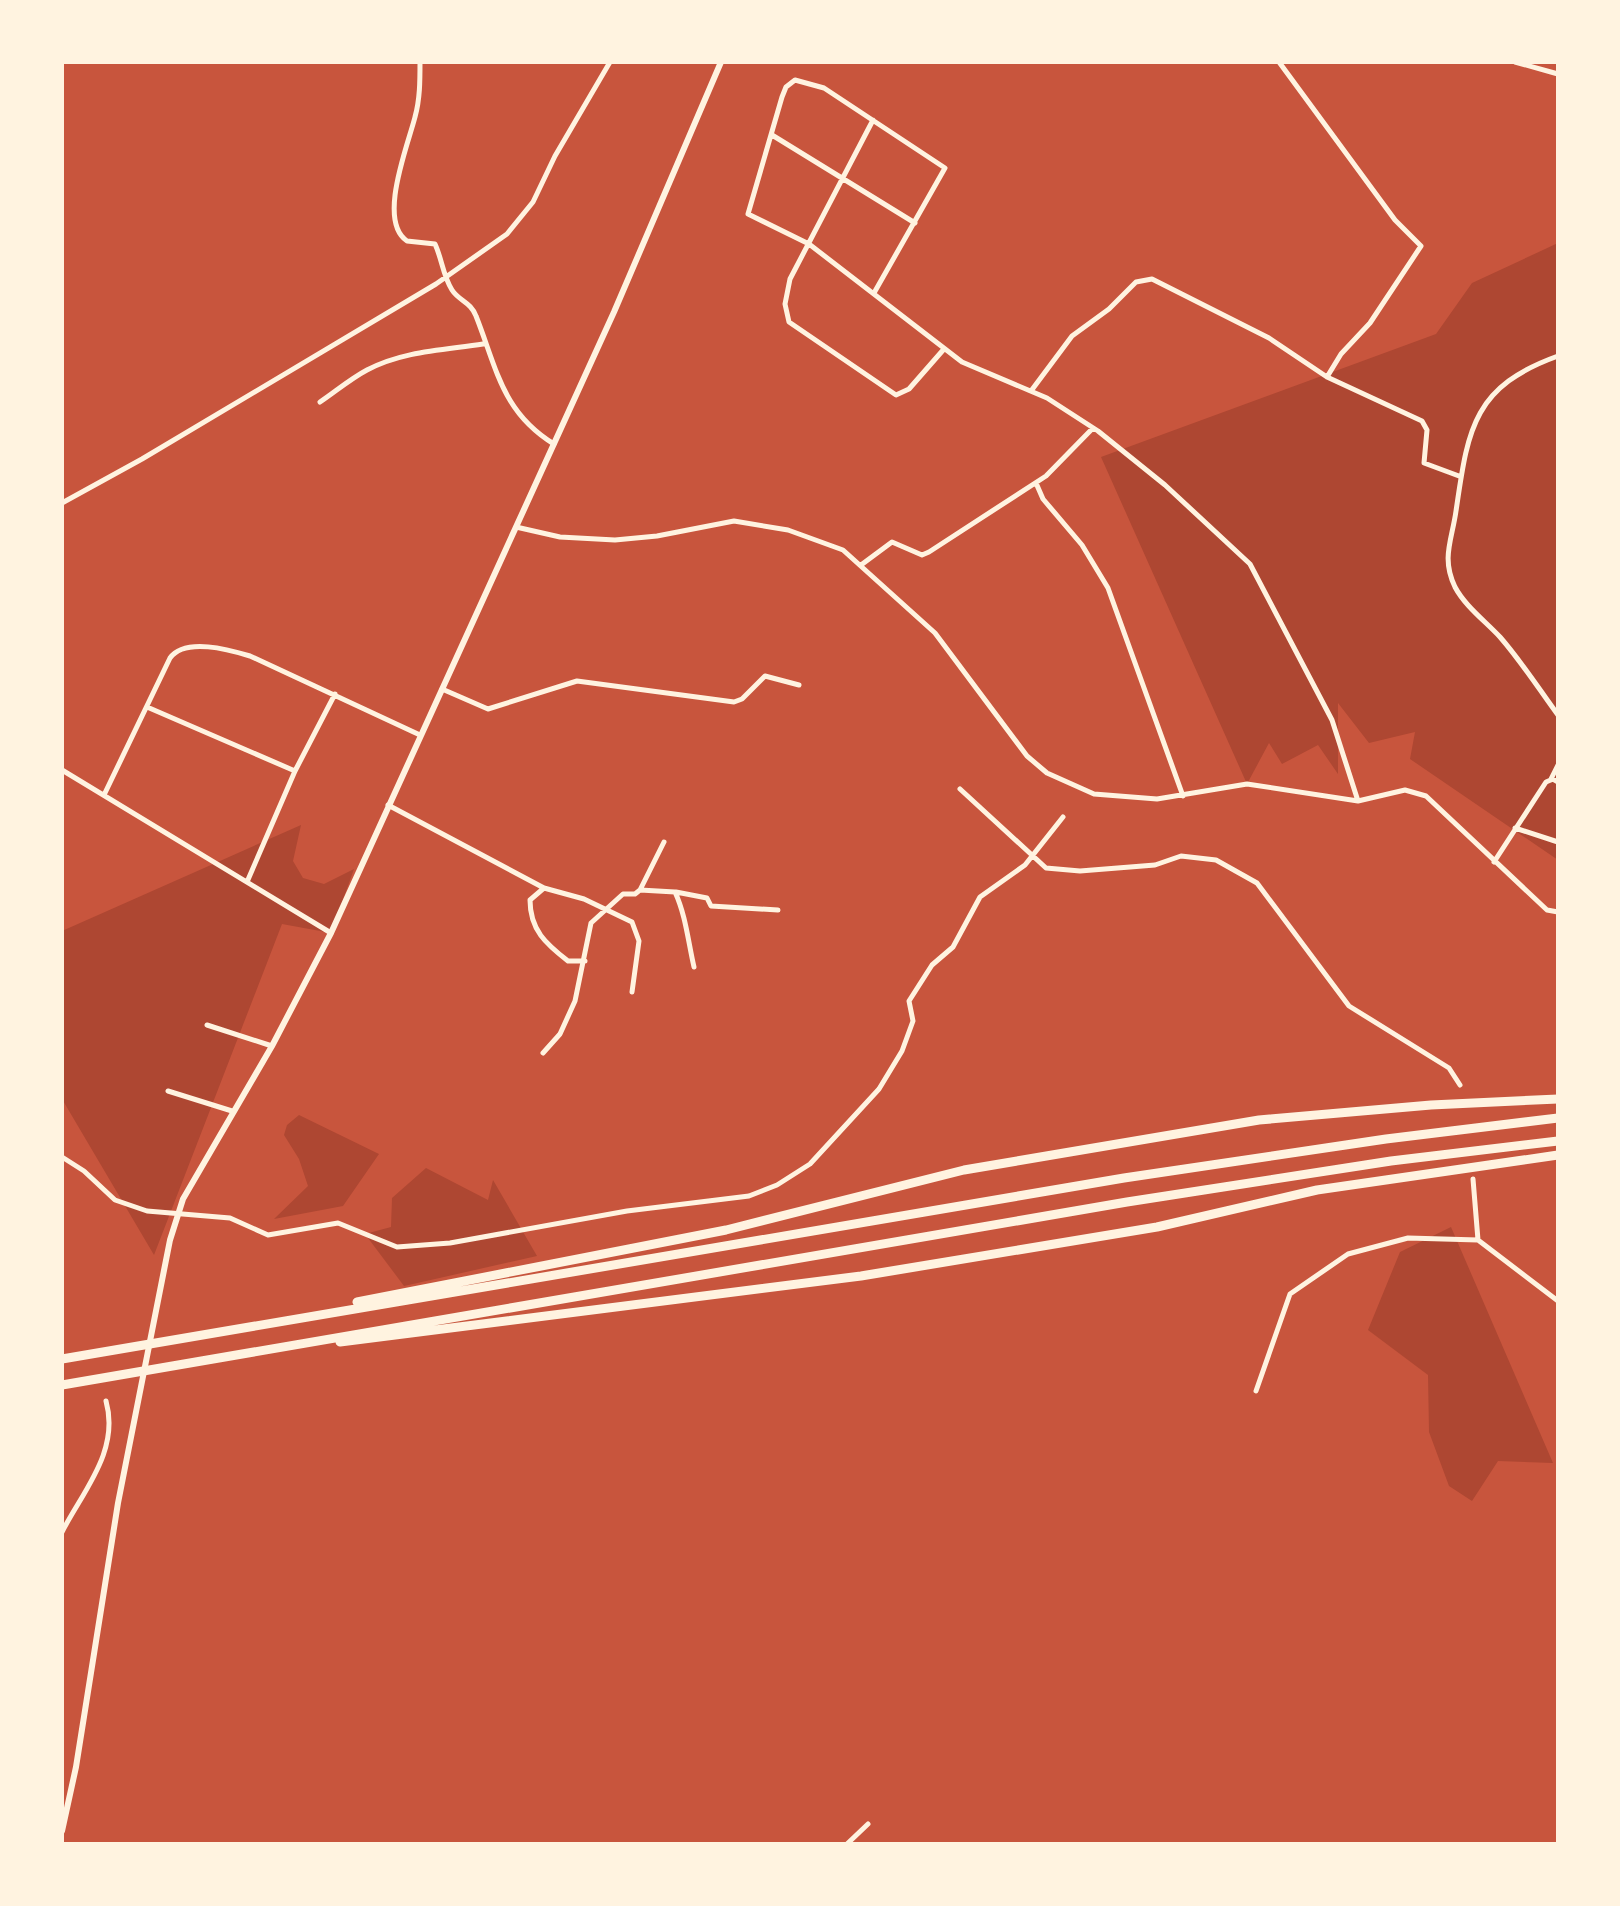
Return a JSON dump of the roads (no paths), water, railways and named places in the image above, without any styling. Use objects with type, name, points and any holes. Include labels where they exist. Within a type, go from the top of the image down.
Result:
[{"type":"highway","points":[[386,1300],[726,1230],[964,1170],[1259,1120],[1431,1105],[1558,1099]]},
{"type":"highway","points":[[62,1359],[386,1300],[1124,1178],[1386,1139],[1558,1118]]},
{"type":"highway","points":[[62,1385],[403,1329],[1127,1202],[1391,1161],[1558,1141]]},
{"type":"highway","points":[[403,1329],[877,1273],[1157,1227],[1317,1190],[1558,1155]]},
{"type":"street","points":[[420,62],[419,98],[399,172],[395,213],[404,239],[435,244],[453,293],[469,304],[483,344],[516,413],[554,444]]},
{"type":"street","points":[[62,503],[142,459],[446,277],[507,234],[533,202],[555,156],[610,62]]},
{"type":"street","points":[[62,1831],[76,1767],[135,1419],[170,1240],[183,1199],[272,1046],[331,933],[691,139],[721,62]]},
{"type":"street","points":[[1279,62],[1395,220],[1421,246],[1370,323],[1341,354],[1327,377]]},
{"type":"street","points":[[1515,62],[1558,74]]},
{"type":"street","points":[[874,293],[945,168],[824,88],[795,80],[786,87],[746,211],[809,244],[962,362],[1031,391],[1093,428],[1165,485],[1250,564],[1332,720],[1358,801]]},
{"type":"street","points":[[873,120],[790,279],[785,304],[789,322],[896,395],[909,389],[944,349]]},
{"type":"street","points":[[772,135],[842,181],[915,223]]},
{"type":"street","points":[[1031,391],[1072,336],[1109,309],[1136,282],[1147,278],[1269,338],[1327,377],[1422,421],[1427,430],[1424,463],[1459,476]]},
{"type":"street","points":[[320,402],[367,370],[392,360],[416,353],[483,344]]},
{"type":"street","points":[[1558,356],[1505,382],[1468,434],[1459,476],[1455,518],[1446,551],[1455,586],[1501,638],[1558,715]]},
{"type":"street","points":[[861,565],[892,542],[922,555],[929,552],[1036,483],[1093,428]]},
{"type":"street","points":[[1036,483],[1046,503],[1082,545],[1108,588],[1183,796]]},
{"type":"street","points":[[516,527],[560,537],[615,540],[657,536],[734,521],[816,538],[843,550],[935,633],[1015,743],[1047,773],[1094,794],[1157,799],[1247,784],[1358,801],[1405,790],[1426,796],[1547,910],[1558,912]]},
{"type":"street","points":[[104,795],[174,652],[186,648],[222,650],[250,656],[420,735]]},
{"type":"street","points":[[442,689],[488,709],[577,681],[734,702],[742,699],[765,676],[799,685]]},
{"type":"street","points":[[247,882],[295,771],[335,694]]},
{"type":"street","points":[[147,707],[295,771]]},
{"type":"street","points":[[1494,862],[1558,765]]},
{"type":"street","points":[[62,770],[331,933]]},
{"type":"street","points":[[1550,780],[1558,782]]},
{"type":"street","points":[[960,789],[1046,868],[1080,871],[1155,865],[1181,856],[1216,860],[1257,883],[1349,1006],[1449,1068],[1460,1085]]},
{"type":"street","points":[[387,804],[544,888],[584,899],[637,928],[639,941],[632,992]]},
{"type":"street","points":[[62,1157],[84,1171],[115,1200],[147,1211],[230,1218],[268,1235],[338,1223],[397,1247],[450,1243],[627,1211],[749,1196],[795,1176],[844,1131],[879,1089],[902,1051],[913,1021],[909,1001],[932,965],[953,947],[980,897],[1012,876],[1063,817]]},
{"type":"street","points":[[1515,828],[1558,842]]},
{"type":"street","points":[[543,1053],[560,1034],[575,1001],[591,923],[623,894],[635,894],[640,890],[664,842]]},
{"type":"street","points":[[544,888],[530,900],[530,919],[544,942],[568,961],[585,961]]},
{"type":"street","points":[[640,890],[707,898],[711,906],[778,910]]},
{"type":"street","points":[[675,892],[686,915],[685,928],[694,967]]},
{"type":"street","points":[[207,1025],[272,1046]]},
{"type":"street","points":[[168,1091],[232,1111]]},
{"type":"street","points":[[1473,1179],[1478,1240]]},
{"type":"street","points":[[1256,1391],[1290,1294],[1348,1254],[1408,1238],[1478,1240],[1558,1301]]},
{"type":"street","points":[[62,1532],[97,1472],[104,1453],[109,1432],[106,1401]]},
{"type":"street","points":[[847,1844],[868,1824]]}]
